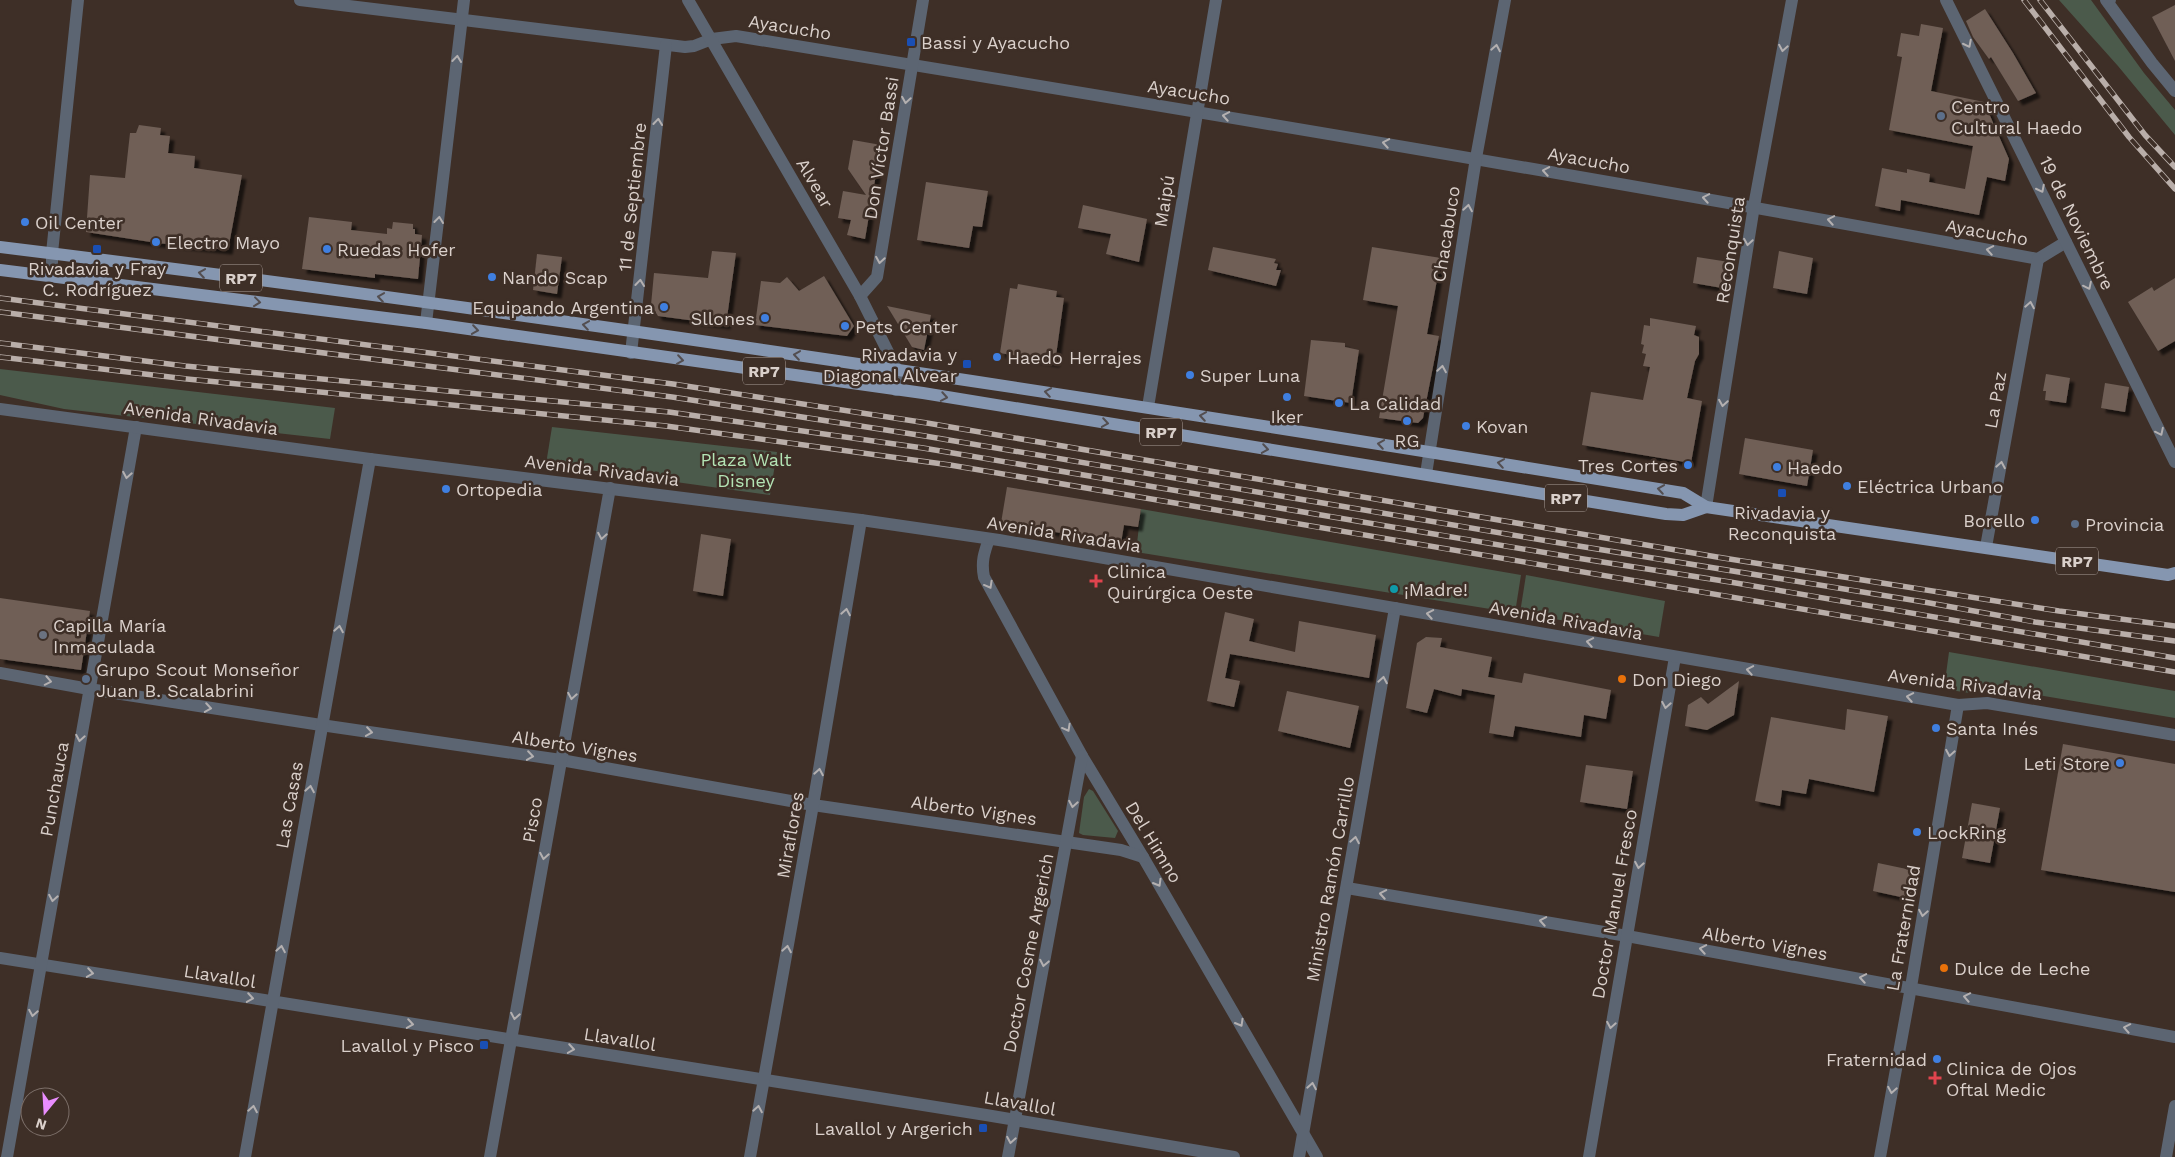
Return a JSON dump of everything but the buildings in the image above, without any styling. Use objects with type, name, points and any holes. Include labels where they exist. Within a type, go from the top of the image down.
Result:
[{"type":"main road","name":"RP7","points":[[0,247],[429,303],[1148,407],[1683,493],[1706,507],[2173,576]]},
{"type":"main road","name":"RP7","points":[[0,270],[52,275],[426,324],[896,390],[1666,514],[1683,515],[1706,507]]},
{"type":"street","points":[[52,275],[52,253],[78,0]]},
{"type":"street","name":"Ayacucho","points":[[300,0],[666,45],[694,46],[712,39],[736,36],[1476,158],[1754,206],[2038,259],[2066,242]]},
{"type":"street","points":[[426,324],[464,0]]},
{"type":"street","name":"Alvear","points":[[688,0],[860,296],[897,370],[896,390]]},
{"type":"street","name":"Don Víctor Bassi","points":[[860,296],[877,277],[923,0]]},
{"type":"street","name":"Maipú","points":[[1148,407],[1216,0]]},
{"type":"street","name":"Chacabuco","points":[[1426,474],[1476,158],[1505,0]]},
{"type":"street","name":"Reconquista","points":[[1706,507],[1754,206],[1792,0]]},
{"type":"street","name":"19 de Noviembre","points":[[1946,0],[2175,462]]},
{"type":"street","points":[[2108,0],[2152,63],[2175,91]]},
{"type":"street","name":"11 de Septiembre","points":[[631,353],[635,332],[666,45]]},
{"type":"street","name":"La Paz","points":[[1986,547],[2038,259]]},
{"type":"street","name":"Avenida Rivadavia","points":[[0,409],[370,459],[861,520],[990,539],[1958,705],[1987,703],[2006,705],[2175,735]]},
{"type":"street","name":"Punchauca","points":[[7,1157],[136,427]]},
{"type":"street","name":"Las Casas","points":[[245,1157],[271,1002],[370,459]]},
{"type":"street","name":"Pisco","points":[[490,1157],[610,488]]},
{"type":"street","name":"Miraflores","points":[[750,1157],[813,805],[861,520]]},
{"type":"street","name":"Del Himno","points":[[990,539],[982,557],[984,577],[1082,756],[1144,857],[1316,1157]]},
{"type":"street","name":"Ministro Ramón Carrillo","points":[[1299,1157],[1395,608]]},
{"type":"street","name":"Doctor Manuel Fresco","points":[[1589,1157],[1675,657]]},
{"type":"street","name":"Alberto Vignes","points":[[0,673],[89,689],[321,725],[561,760],[813,805],[1122,850],[1144,857]]},
{"type":"street","name":"La Fraternidad","points":[[1880,1157],[1911,987],[1958,705]]},
{"type":"street","name":"Doctor Cosme Argerich","points":[[1008,1157],[1082,756]]},
{"type":"street","name":"Alberto Vignes","points":[[1347,888],[1911,987],[2175,1037]]},
{"type":"street","name":"Llavallol","points":[[0,958],[763,1079],[1234,1157]]},
{"type":"street","points":[[2166,1157],[2175,1106]]},
{"type":"green space","points":[[2059,0],[2091,0],[2144,73],[2175,110],[2175,135],[2118,66]]},
{"type":"green space","points":[[0,369],[335,408],[330,439],[64,409],[0,395]]},
{"type":"green space","name":"Plaza Walt Disney","points":[[552,427],[777,452],[770,495],[546,464]]},
{"type":"green space","points":[[1141,509],[1521,575],[1515,613],[1136,552]]},
{"type":"green space","points":[[1526,575],[1665,601],[1659,637],[1520,613]]},
{"type":"green space","points":[[1949,652],[2175,691],[2175,718],[1978,685],[1976,694],[1944,689]]},
{"type":"green space","points":[[1089,789],[1093,791],[1118,831],[1115,838],[1079,833],[1084,797]]},
{"type":"railway","points":[[2024,0],[2129,137],[2175,189]]},
{"type":"railway","points":[[2040,0],[2145,135],[2175,167]]},
{"type":"railway","points":[[0,298],[673,384],[927,423],[1717,557],[2059,611],[2175,626]]},
{"type":"railway","points":[[0,312],[672,397],[925,436],[2035,622],[2175,641]]},
{"type":"railway","points":[[0,343],[185,366],[669,412],[923,448],[2175,658]]},
{"type":"railway","points":[[0,357],[187,379],[666,426],[950,465],[2175,672]]},
{"type":"place","name":"Bassi y Ayacucho","points":[[911,42]]},
{"type":"place","name":"Centro Cultural Haedo","points":[[1941,116]]},
{"type":"place","name":"Oil Center","points":[[25,222]]},
{"type":"place","name":"Electro Mayo","points":[[156,242]]},
{"type":"place","name":"Rivadavia y Fray C. Rodríguez","points":[[97,249]]},
{"type":"place","name":"Ruedas Hofer","points":[[327,249]]},
{"type":"place","name":"Nando Scap","points":[[492,277]]},
{"type":"place","name":"Equipando Argentina","points":[[664,307]]},
{"type":"place","name":"Sllones","points":[[765,318]]},
{"type":"place","name":"Pets Center","points":[[845,326]]},
{"type":"place","name":"Haedo Herrajes","points":[[997,357]]},
{"type":"place","name":"Rivadavia y Diagonal Alvear","points":[[967,364]]},
{"type":"place","name":"Super Luna","points":[[1190,375]]},
{"type":"place","name":"Iker","points":[[1287,397]]},
{"type":"place","name":"La Calidad","points":[[1339,403]]},
{"type":"place","name":"RG","points":[[1407,421]]},
{"type":"place","name":"Kovan","points":[[1466,426]]},
{"type":"place","name":"Tres Cortes","points":[[1688,465]]},
{"type":"place","name":"Haedo","points":[[1777,467]]},
{"type":"place","name":"Eléctrica Urbano","points":[[1847,486]]},
{"type":"place","name":"Ortopedia","points":[[446,489]]},
{"type":"place","name":"Rivadavia y Reconquista","points":[[1782,493]]},
{"type":"place","name":"Borello","points":[[2035,520]]},
{"type":"place","name":"Provincia","points":[[2075,524]]},
{"type":"place","name":"Clinica Quirúrgica Oeste","points":[[1096,581]]},
{"type":"place","name":"¡Madre!","points":[[1394,589]]},
{"type":"place","name":"Capilla María Inmaculada","points":[[43,635]]},
{"type":"place","name":"Grupo Scout Monseñor Juan B. Scalabrini","points":[[86,679]]},
{"type":"place","name":"Don Diego","points":[[1622,679]]},
{"type":"place","name":"Santa Inés","points":[[1936,728]]},
{"type":"place","name":"Leti Store","points":[[2120,763]]},
{"type":"place","name":"LockRing","points":[[1917,832]]},
{"type":"place","name":"Dulce de Leche","points":[[1944,968]]},
{"type":"place","name":"Lavallol y Pisco","points":[[484,1045]]},
{"type":"place","name":"Fraternidad","points":[[1937,1059]]},
{"type":"place","name":"Clinica de Ojos Oftal Medic","points":[[1935,1078]]},
{"type":"place","name":"Lavallol y Argerich","points":[[983,1128]]}]
